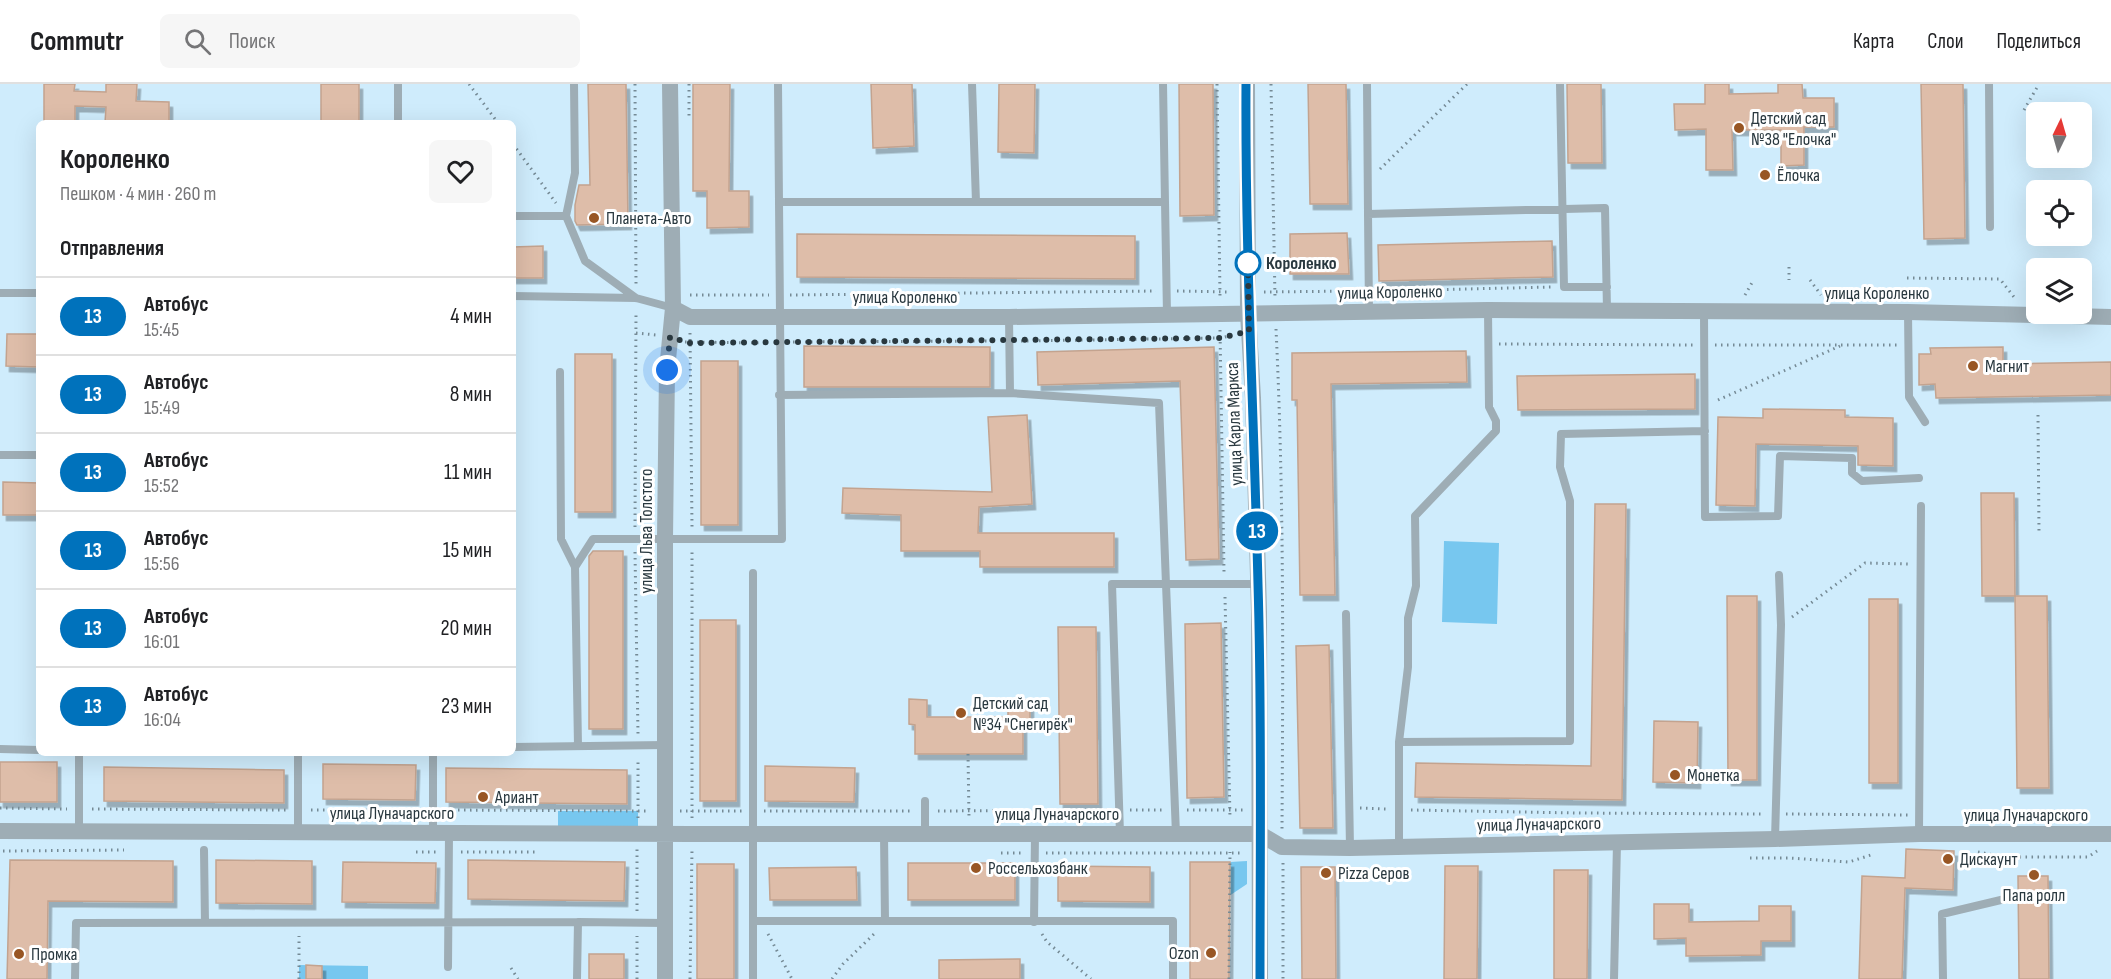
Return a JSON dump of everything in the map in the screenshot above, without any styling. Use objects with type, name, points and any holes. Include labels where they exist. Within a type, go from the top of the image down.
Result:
[{"type":"street","name":"улица Льва Толстого","points":[[665,979],[667,370],[673,308],[670,84]]},
{"type":"street","name":"улица Карла Маркса","points":[[1246,84],[1248,314],[1258,584],[1260,979]]},
{"type":"street","name":"улица Короленко","points":[[673,308],[690,317],[1248,314],[1275,321],[1369,311],[1488,310],[1908,312],[2111,317]]},
{"type":"street","name":"улица Луначарского","points":[[0,831],[1260,834],[1282,847],[1350,848],[1919,834],[2111,834]]},
{"type":"lane","points":[[398,84],[398,120]]},
{"type":"lane","points":[[574,84],[575,173],[566,216],[585,261],[636,298]]},
{"type":"lane","points":[[575,567],[593,539],[782,539],[778,295],[778,84]]},
{"type":"lane","points":[[972,84],[976,202]]},
{"type":"lane","points":[[1163,84],[1167,314]]},
{"type":"lane","points":[[1367,84],[1369,311]]},
{"type":"lane","points":[[1560,84],[1564,287],[1606,286]]},
{"type":"lane","points":[[1989,84],[1990,227]]},
{"type":"lane","points":[[778,202],[1165,202]]},
{"type":"lane","points":[[1368,214],[1605,207],[1607,310]]},
{"type":"lane","points":[[516,216],[566,216]]},
{"type":"lane","points":[[0,293],[36,293]]},
{"type":"lane","points":[[516,296],[636,298],[673,308]]},
{"type":"lane","points":[[1398,847],[1399,742],[1408,667],[1408,618],[1416,586],[1415,516],[1496,431],[1496,421],[1489,407],[1488,310]]},
{"type":"lane","points":[[1704,311],[1705,517],[1778,516],[1780,456],[1852,458],[1852,472],[1862,481],[1919,478]]},
{"type":"lane","points":[[1908,312],[1909,398],[1924,422]]},
{"type":"lane","points":[[1009,317],[1010,393]]},
{"type":"lane","points":[[560,372],[561,539],[575,567],[578,746]]},
{"type":"lane","points":[[779,395],[1010,393],[1159,403],[1176,834]]},
{"type":"lane","points":[[1399,742],[1570,741],[1570,501],[1560,467],[1561,434],[1705,431]]},
{"type":"lane","points":[[0,455],[36,455]]},
{"type":"lane","points":[[1919,834],[1921,506]]},
{"type":"lane","points":[[753,573],[753,979]]},
{"type":"lane","points":[[1775,839],[1781,625],[1779,575]]},
{"type":"lane","points":[[1120,834],[1112,584],[1258,584]]},
{"type":"lane","points":[[1346,614],[1350,848]]},
{"type":"lane","points":[[516,747],[665,746]]},
{"type":"lane","points":[[0,749],[36,750]]},
{"type":"lane","points":[[79,832],[80,756]]},
{"type":"lane","points":[[298,756],[298,832]]},
{"type":"lane","points":[[433,756],[434,810],[441,833],[448,921],[448,967]]},
{"type":"lane","points":[[925,806],[925,834]]},
{"type":"lane","points":[[884,834],[885,921]]},
{"type":"lane","points":[[1034,922],[1035,834]]},
{"type":"lane","points":[[1614,979],[1617,843]]},
{"type":"lane","points":[[204,850],[205,923]]},
{"type":"lane","points":[[1943,979],[1942,914],[2005,899]]},
{"type":"lane","points":[[75,979],[76,923],[448,921],[665,923]]},
{"type":"lane","points":[[753,921],[1173,921],[1173,979]]},
{"type":"lane","points":[[577,979],[578,922]]},
{"type":"path","points":[[469,84],[496,120]]},
{"type":"path","points":[[635,84],[637,979]]},
{"type":"path","points":[[1217,84],[1224,584],[1230,810],[1229,979]]},
{"type":"path","points":[[1271,84],[1282,577],[1283,979]]},
{"type":"path","points":[[1368,181],[1467,84]]},
{"type":"path","points":[[2024,110],[2039,84]]},
{"type":"path","points":[[516,148],[566,216]]},
{"type":"path","points":[[1789,267],[1789,280]]},
{"type":"path","points":[[1907,278],[2000,279],[2015,298]]},
{"type":"path","points":[[690,295],[1274,292],[1564,287]]},
{"type":"path","points":[[636,333],[670,337],[690,343],[1221,338],[1275,321]]},
{"type":"path","points":[[1488,344],[1908,345]]},
{"type":"path","points":[[1705,406],[1842,345]]},
{"type":"path","points":[[2038,415],[2039,533]]},
{"type":"path","points":[[1781,625],[1865,563],[1921,564]]},
{"type":"path","points":[[968,754],[969,834]]},
{"type":"path","points":[[0,808],[753,811],[925,806],[968,811],[1260,810]]},
{"type":"path","points":[[1350,808],[1576,813],[1920,816]]},
{"type":"path","points":[[1000,853],[1260,854]]},
{"type":"path","points":[[753,921],[766,932],[792,979]]},
{"type":"path","points":[[832,979],[843,964],[885,921]]},
{"type":"path","points":[[1034,922],[1047,942],[1091,979]]},
{"type":"path","points":[[299,923],[299,979]]},
{"type":"path","points":[[511,968],[518,979]]},
{"type":"shaded area","points":[[1444,541],[1499,543],[1497,624],[1442,622]]},
{"type":"shaded area","points":[[558,811],[638,811],[638,828],[558,828]]},
{"type":"shaded area","points":[[1247,861],[1247,884],[1229,896],[1230,862]]},
{"type":"shaded area","points":[[299,965],[368,966],[368,979],[299,979]]},
{"type":"building","points":[[44,84],[75,84],[74,91],[106,92],[106,84],[137,84],[136,101],[169,102],[169,120],[105,120],[106,107],[75,106],[75,120],[44,120]]},
{"type":"building","points":[[321,84],[359,84],[359,120],[321,120]]},
{"type":"building","points":[[588,84],[626,84],[628,224],[577,225],[575,221],[579,185],[590,185]]},
{"type":"building","points":[[693,84],[730,84],[729,191],[749,191],[749,227],[707,228],[707,191],[693,191]]},
{"type":"building","points":[[871,84],[912,84],[914,146],[873,148]]},
{"type":"building","points":[[999,84],[1035,84],[1034,153],[998,152]]},
{"type":"building","points":[[1179,84],[1213,84],[1214,215],[1180,216]]},
{"type":"building","points":[[1308,84],[1346,84],[1348,204],[1310,204]]},
{"type":"building","points":[[1567,84],[1601,84],[1602,163],[1568,163]]},
{"type":"building","name":"Детский сад №38 \"Елочка\"","points":[[1705,84],[1729,84],[1729,94],[1778,93],[1778,84],[1802,84],[1803,98],[1834,98],[1834,127],[1804,127],[1804,165],[1781,166],[1781,130],[1732,130],[1733,170],[1706,170],[1706,129],[1675,130],[1674,104],[1705,104]]},
{"type":"building","points":[[1921,84],[1963,84],[1965,238],[1924,239]]},
{"type":"building","points":[[1347,233],[1349,274],[1290,274],[1290,234]]},
{"type":"building","points":[[797,234],[1135,236],[1135,279],[797,277]]},
{"type":"building","points":[[1552,241],[1553,277],[1379,281],[1378,245]]},
{"type":"building","points":[[543,246],[543,278],[516,278],[516,247]]},
{"type":"building","points":[[7,334],[36,334],[36,367],[6,366]]},
{"type":"building","points":[[804,346],[990,347],[990,387],[804,387]]},
{"type":"building","points":[[1214,347],[1219,559],[1186,560],[1180,381],[1038,385],[1037,352]]},
{"type":"building","points":[[2003,347],[2003,364],[2111,362],[2111,395],[1936,398],[1935,384],[1919,385],[1919,354],[1931,354],[1930,348]]},
{"type":"building","points":[[1466,351],[1467,382],[1331,384],[1335,595],[1300,595],[1297,400],[1292,400],[1292,353]]},
{"type":"building","points":[[575,354],[612,354],[612,512],[575,512]]},
{"type":"building","points":[[701,361],[738,361],[738,525],[701,525]]},
{"type":"building","points":[[1695,374],[1695,409],[1518,410],[1517,376]]},
{"type":"building","points":[[1763,409],[1845,410],[1845,417],[1893,418],[1893,466],[1858,465],[1858,446],[1756,444],[1755,506],[1716,505],[1718,417],[1763,418]]},
{"type":"building","points":[[1027,415],[1032,504],[979,507],[978,533],[1114,533],[1114,567],[980,567],[980,551],[901,551],[901,515],[842,513],[843,488],[992,492],[988,417]]},
{"type":"building","points":[[3,482],[36,483],[36,515],[3,515]]},
{"type":"building","points":[[1981,493],[2014,493],[2015,596],[1982,596]]},
{"type":"building","points":[[1595,504],[1626,504],[1622,800],[1415,797],[1416,763],[1591,766]]},
{"type":"building","points":[[593,551],[623,551],[623,729],[589,729],[589,556]]},
{"type":"building","points":[[1727,596],[1757,596],[1757,780],[1728,780]]},
{"type":"building","points":[[2015,596],[2047,596],[2049,788],[2017,788]]},
{"type":"building","points":[[1869,599],[1898,599],[1898,783],[1869,783]]},
{"type":"building","points":[[700,620],[736,620],[736,801],[700,801]]},
{"type":"building","points":[[1221,623],[1224,797],[1187,798],[1185,624]]},
{"type":"building","points":[[1058,627],[1096,627],[1098,804],[1060,804]]},
{"type":"building","points":[[1329,645],[1333,828],[1300,828],[1296,646]]},
{"type":"building","points":[[909,699],[927,700],[927,717],[1008,717],[1008,700],[1030,700],[1030,721],[1023,721],[1023,754],[915,754],[915,725],[909,724]]},
{"type":"building","points":[[1654,721],[1698,722],[1697,783],[1653,782]]},
{"type":"building","points":[[0,762],[57,762],[57,802],[0,802]]},
{"type":"building","points":[[323,764],[416,765],[415,800],[323,799]]},
{"type":"building","points":[[765,766],[855,768],[854,802],[765,801]]},
{"type":"building","points":[[104,767],[284,770],[284,803],[104,801]]},
{"type":"building","points":[[446,768],[627,770],[627,804],[446,802]]},
{"type":"building","points":[[1906,849],[1954,851],[1953,890],[1905,888],[1902,979],[1859,979],[1862,876],[1905,878]]},
{"type":"building","points":[[10,860],[173,861],[173,902],[48,901],[47,979],[7,979]]},
{"type":"building","points":[[216,860],[312,861],[312,904],[216,903]]},
{"type":"building","points":[[468,860],[625,862],[624,901],[468,899]]},
{"type":"building","points":[[343,862],[436,863],[435,903],[342,902]]},
{"type":"building","points":[[1190,862],[1230,862],[1229,979],[1190,979]]},
{"type":"building","points":[[908,863],[1015,863],[1015,900],[908,900]]},
{"type":"building","points":[[697,864],[734,864],[734,979],[697,979]]},
{"type":"building","points":[[1058,866],[1150,867],[1150,902],[1058,901]]},
{"type":"building","points":[[1445,866],[1478,866],[1477,979],[1444,979]]},
{"type":"building","points":[[856,867],[857,900],[770,900],[769,868]]},
{"type":"building","points":[[1301,867],[1335,867],[1336,979],[1302,979]]},
{"type":"building","points":[[1554,870],[1588,870],[1587,979],[1554,979]]},
{"type":"building","points":[[2018,876],[2048,876],[2049,979],[2019,979]]},
{"type":"building","points":[[1654,904],[1689,904],[1689,922],[1759,921],[1759,906],[1791,906],[1791,941],[1761,941],[1761,955],[1686,956],[1686,938],[1654,939]]},
{"type":"building","points":[[589,954],[624,954],[624,979],[589,979]]},
{"type":"building","points":[[1020,959],[1020,979],[939,979],[939,960]]},
{"type":"building","points":[[306,965],[322,966],[322,979],[306,979]]},
{"type":"bus line","name":"13","points":[[1246,84],[1248,314],[1259,598],[1260,979]]},
{"type":"place","name":"Детский сад №38 \"Елочка\"","points":[[1739,128]]},
{"type":"place","name":"Ёлочка","points":[[1765,175]]},
{"type":"place","name":"Планета-Авто","points":[[594,218]]},
{"type":"place","name":"Короленко","points":[[1248,263]]},
{"type":"place","name":"Магнит","points":[[1973,366]]},
{"type":"place","name":"Детский сад №34 \"Снегирёк\"","points":[[961,713]]},
{"type":"place","name":"Монетка","points":[[1675,775]]},
{"type":"place","name":"Ариант","points":[[483,797]]},
{"type":"place","name":"Дискаунт","points":[[1948,859]]},
{"type":"place","name":"Россельхозбанк","points":[[976,868]]},
{"type":"place","name":"Pizza Серов","points":[[1326,873]]},
{"type":"place","name":"Папа ролл","points":[[2034,875]]},
{"type":"place","name":"Ozon","points":[[1211,953]]},
{"type":"place","name":"Промка","points":[[19,954]]},
{"type":"route","points":[[667,370],[670,337],[690,343],[1221,338],[1249,331],[1248,263]]}]
